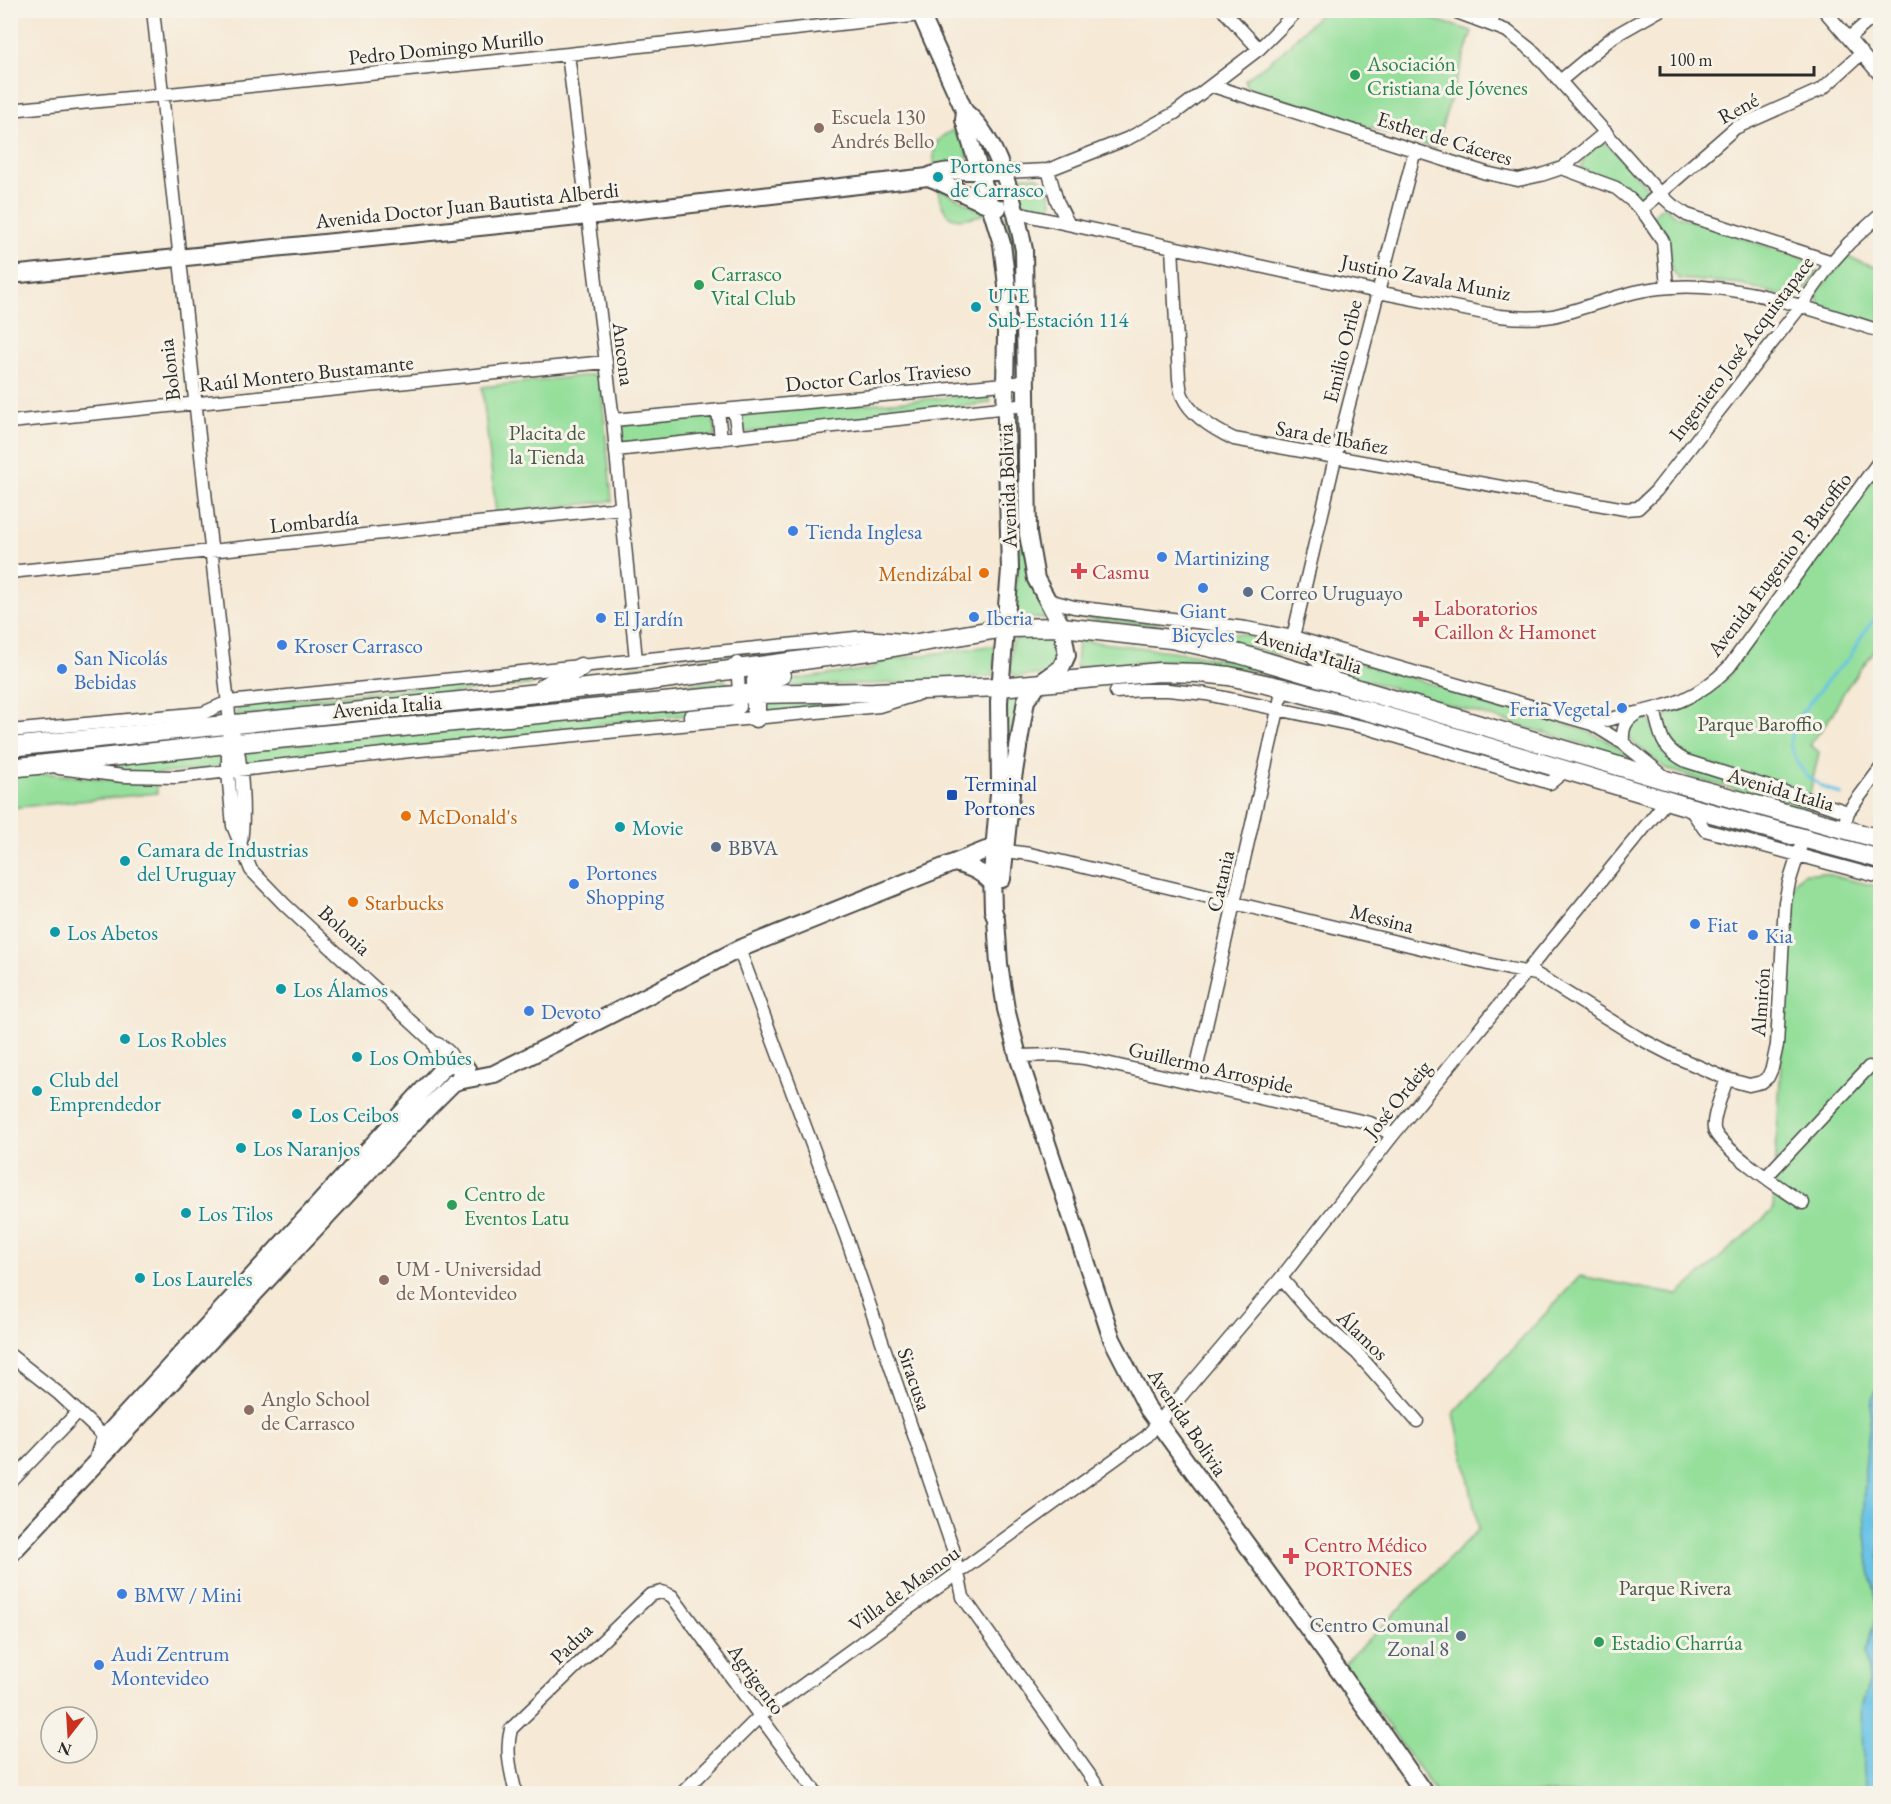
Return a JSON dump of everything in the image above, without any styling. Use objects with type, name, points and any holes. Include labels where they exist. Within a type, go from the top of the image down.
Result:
[{"type":"main road","name":"Avenida Italia","points":[[10,768],[121,756],[320,722],[348,712],[738,670],[877,651],[1004,628],[1062,627],[1171,639],[1217,648],[1669,781],[1845,821],[1881,839]]},
{"type":"main road","points":[[756,718],[748,694],[760,678],[852,666],[862,663],[877,651]]},
{"type":"main road","points":[[535,693],[581,667]]},
{"type":"main road","name":"Avenida Italia","points":[[10,747],[68,733],[232,736],[748,694],[1000,687],[1159,672],[1229,676],[1283,688],[1667,800],[1801,847],[1881,859]]},
{"type":"street","name":"Bolonia","points":[[153,10],[178,257],[232,736],[233,826],[251,870],[263,884],[433,1042],[453,1055],[453,1073]]},
{"type":"street","points":[[1223,10],[1259,49]]},
{"type":"street","points":[[1004,172],[1048,170],[1130,138],[1175,113],[1213,86],[1259,49],[1298,10]]},
{"type":"street","points":[[1451,10],[1507,31],[1535,53],[1660,194],[1687,215],[1832,262]]},
{"type":"street","points":[[1491,24],[1496,10]]},
{"type":"street","points":[[1560,81],[1614,36],[1660,10]]},
{"type":"street","points":[[1824,10],[1881,75]]},
{"type":"street","points":[[1849,38],[1881,10]]},
{"type":"street","name":"Pedro Domingo Murillo","points":[[10,110],[568,54],[926,12]]},
{"type":"street","name":"Avenida Bolivia","points":[[926,12],[966,112],[974,119],[1004,172],[1017,213],[1024,250],[1029,534],[1036,579],[1062,627],[1067,647],[1061,668],[1039,684],[1026,700],[1023,711],[1000,851],[992,883],[993,910],[996,919]]},
{"type":"street","name":"René","points":[[1641,210],[1735,128],[1822,89],[1862,53]]},
{"type":"street","name":"Ancona","points":[[568,54],[613,420],[636,660]]},
{"type":"street","name":"Esther de Cáceres","points":[[1213,86],[1486,173],[1518,180],[1562,168],[1606,132]]},
{"type":"street","name":"Avenida Bolivia","points":[[966,112],[964,120],[1002,244],[1007,285],[1005,384],[1010,570],[1000,687],[1000,851],[996,919],[999,964],[1006,1009],[1018,1056],[1112,1339],[1130,1377],[1158,1424],[1344,1678],[1425,1794]]},
{"type":"street","name":"Emilio Oribe","points":[[1293,637],[1335,458],[1415,150]]},
{"type":"street","points":[[1562,168],[1616,188],[1641,210],[1663,241],[1667,287]]},
{"type":"street","points":[[1048,170],[1057,201],[1068,223]]},
{"type":"street","name":"Avenida Doctor Juan Bautista Alberdi","points":[[10,275],[588,216],[928,177],[932,174],[952,171],[1004,172]]},
{"type":"street","name":"Avenida Doctor Juan Bautista Alberdi","points":[[928,177],[953,186],[978,202],[992,206]]},
{"type":"street","name":"Justino Zavala Muniz","points":[[992,206],[1378,292],[1498,316],[1519,318],[1553,316],[1628,294],[1667,287],[1744,291],[1881,331]]},
{"type":"street","name":"Ingeniero José Acquistapace","points":[[1638,508],[1656,491],[1832,262],[1849,243],[1881,215]]},
{"type":"street","name":"Sara de Ibañez","points":[[1172,247],[1182,397],[1214,430],[1234,439],[1335,458],[1625,508],[1638,508]]},
{"type":"street","name":"Raúl Montero Bustamante","points":[[10,422],[605,362]]},
{"type":"street","name":"Doctor Carlos Travieso","points":[[613,420],[1026,382]]},
{"type":"street","name":"Doctor Carlos Travieso","points":[[616,450],[1027,405]]},
{"type":"street","points":[[734,409],[738,437]]},
{"type":"street","points":[[718,410],[721,439]]},
{"type":"street","name":"Avenida Eugenio P. Baroffio","points":[[1592,724],[1677,703],[1705,689],[1729,667],[1881,460]]},
{"type":"street","name":"Lombardía","points":[[10,572],[621,508]]},
{"type":"street","name":"Avenida Italia","points":[[1048,600],[1074,608],[1246,628],[1293,637],[1592,724],[1623,743],[1669,781]]},
{"type":"street","points":[[1293,637],[1341,685]]},
{"type":"street","name":"Avenida Italia","points":[[10,731],[68,733],[203,713],[228,702],[736,650],[865,638],[926,641]]},
{"type":"street","points":[[736,650],[738,670],[748,694]]},
{"type":"street","name":"Catania","points":[[1193,1083],[1236,903],[1283,688]]},
{"type":"street","name":"Avenida Italia","points":[[38,765],[123,777],[176,777],[410,751],[879,706],[933,690]]},
{"type":"street","points":[[1116,692],[1168,690],[1206,694],[1278,709],[1368,728],[1550,783],[1566,770]]},
{"type":"street","name":"Avenida Italia","points":[[592,734],[600,728],[733,712],[740,707],[748,694]]},
{"type":"street","name":"Avenida Italia","points":[[1654,709],[1661,737],[1667,747],[1686,761],[1845,821]]},
{"type":"street","points":[[1623,743],[1622,732],[1626,722],[1639,713]]},
{"type":"street","points":[[1845,821],[1881,769]]},
{"type":"street","name":"José Ordeig","points":[[1158,1424],[1281,1278],[1393,1135],[1667,800]]},
{"type":"street","name":"Avenida Italia","points":[[1689,807],[1705,830],[1801,847],[1881,877]]},
{"type":"street","name":"Almirón","points":[[1727,1079],[1755,1085],[1768,1077],[1772,1068],[1777,1045],[1785,902],[1801,847]]},
{"type":"street","points":[[10,1555],[98,1461],[109,1441],[453,1073],[494,1074],[739,949],[986,850],[1000,851]]},
{"type":"street","name":"Messina","points":[[1000,851],[1030,854],[1536,974],[1650,1044],[1727,1079]]},
{"type":"street","points":[[954,863],[971,867],[992,883]]},
{"type":"street","name":"Siracusa","points":[[739,949],[847,1239],[953,1549],[963,1597],[1103,1794]]},
{"type":"street","name":"Guillermo Arrospide","points":[[1018,1056],[1057,1055],[1084,1058],[1370,1123],[1393,1135]]},
{"type":"street","points":[[1766,1177],[1869,1067]]},
{"type":"street","points":[[1727,1079],[1714,1124],[1714,1130],[1720,1140],[1803,1203]]},
{"type":"street","name":"Álamos","points":[[1281,1278],[1312,1314],[1357,1353],[1417,1421]]},
{"type":"street","points":[[10,1355],[58,1393],[76,1413],[109,1441]]},
{"type":"street","points":[[10,1483],[76,1413]]},
{"type":"street","name":"Villa de Masnou","points":[[681,1794],[760,1716],[1135,1447],[1158,1424]]},
{"type":"street","name":"Agrigento","points":[[662,1592],[672,1596],[817,1794]]},
{"type":"street","name":"Padua","points":[[516,1794],[508,1756],[508,1739],[511,1730],[650,1595],[662,1592]]},
{"type":"green space","name":"Asociación Cristiana de Jóvenes","points":[[1323,11],[1406,11],[1472,31],[1435,148],[1247,88],[1245,80],[1282,52]]},
{"type":"green space","points":[[961,127],[969,162],[965,166],[935,169],[934,153],[937,142],[941,137]]},
{"type":"green space","points":[[1604,143],[1609,145],[1651,192],[1652,196],[1643,201],[1581,167],[1590,152],[1596,146]]},
{"type":"green space","points":[[1022,176],[1037,177],[1045,183],[1052,200],[1049,209],[1036,211],[1022,206],[1017,197],[1013,179]]},
{"type":"green space","points":[[937,187],[987,214],[958,219],[952,217],[943,208]]},
{"type":"green space","points":[[1663,206],[1675,215],[1813,262],[1817,270],[1816,274],[1803,293],[1790,298],[1741,284],[1679,279],[1671,269],[1668,240],[1652,216]]},
{"type":"green space","points":[[1005,215],[1011,216],[1015,244],[1020,376],[1013,378],[1013,270]]},
{"type":"green space","points":[[1847,257],[1880,268],[1880,327],[1818,303],[1818,291]]},
{"type":"green space","name":"Placita de la Tienda","points":[[600,374],[612,501],[496,513],[482,387]]},
{"type":"green space","points":[[990,394],[990,403],[743,433],[741,415],[743,414]]},
{"type":"green space","points":[[1019,411],[1025,538],[1048,618],[1013,619],[1018,560],[1014,414]]},
{"type":"green space","points":[[713,416],[716,436],[628,448],[621,443],[621,425]]},
{"type":"green space","name":"Parque Baroffio","points":[[1880,468],[1880,643],[1845,690],[1831,716],[1810,745],[1819,752],[1809,797],[1683,755],[1671,743],[1664,722],[1667,714],[1694,701],[1726,679]]},
{"type":"green space","points":[[1071,613],[1264,637],[1285,645],[1306,662],[1187,630],[1069,617]]},
{"type":"green space","points":[[1018,637],[1056,638],[1063,651],[1047,674],[1017,677],[1010,671],[1012,643]]},
{"type":"green space","points":[[1078,640],[1187,653],[1245,664],[1831,834],[1833,839],[1364,701],[1245,669],[1186,660],[1076,668]]},
{"type":"green space","points":[[995,647],[996,651],[993,676],[901,683],[766,687],[763,684],[869,669],[887,660]]},
{"type":"green space","points":[[1311,648],[1576,727],[1605,739],[1634,759],[1344,674]]},
{"type":"green space","points":[[732,656],[734,661],[586,680],[631,667]]},
{"type":"green space","points":[[505,678],[532,678],[534,684],[237,716],[236,712],[244,705]]},
{"type":"green space","points":[[724,680],[734,688],[329,726],[351,719]]},
{"type":"green space","points":[[1006,696],[1019,697],[1005,775]]},
{"type":"green space","points":[[760,699],[877,700],[764,714]]},
{"type":"green space","points":[[735,700],[734,710],[600,724],[586,730],[245,765],[244,749]]},
{"type":"green space","points":[[1642,719],[1650,721],[1666,754],[1681,765],[1826,814],[1700,780],[1665,768],[1627,736],[1628,727]]},
{"type":"green space","points":[[220,732],[220,735],[132,744],[113,750],[11,763],[11,753]]},
{"type":"green space","points":[[215,753],[221,757],[220,767],[148,775],[108,768],[134,762]]},
{"type":"green space","points":[[24,771],[156,783],[157,793],[11,808],[11,772]]},
{"type":"green space","name":"Parque Rivera","points":[[1806,873],[1822,873],[1880,887],[1880,1793],[1436,1793],[1344,1664],[1479,1529],[1454,1413],[1580,1276],[1678,1295],[1773,1210],[1790,895],[1795,882]]},
{"type":"water","points":[[1880,1382],[1880,1793],[1869,1794],[1864,1775],[1861,1707],[1869,1682],[1866,1652],[1878,1608],[1869,1565],[1864,1513],[1865,1469],[1872,1400]]},
{"type":"waterway","points":[[1842,795],[1823,787],[1807,776],[1798,764],[1790,745],[1792,725],[1831,676],[1849,658],[1865,631],[1880,612]]},
{"type":"place","name":"Asociación Cristiana de Jóvenes","points":[[1355,75]]},
{"type":"place","name":"Escuela 130 Andrés Bello","points":[[819,128]]},
{"type":"place","name":"Portones de Carrasco","points":[[938,177]]},
{"type":"place","name":"Carrasco Vital Club","points":[[699,285]]},
{"type":"place","name":"UTE Sub-Estación 114","points":[[976,307]]},
{"type":"place","name":"Tienda Inglesa","points":[[793,531]]},
{"type":"place","name":"Martinizing","points":[[1162,557]]},
{"type":"place","name":"Casmu","points":[[1079,571]]},
{"type":"place","name":"Mendizábal","points":[[984,573]]},
{"type":"place","name":"Giant Bicycles","points":[[1203,588]]},
{"type":"place","name":"Correo Uruguayo","points":[[1248,592]]},
{"type":"place","name":"Iberia","points":[[974,617]]},
{"type":"place","name":"El Jardín","points":[[601,618]]},
{"type":"place","name":"Laboratorios Caillon & Hamonet","points":[[1421,619]]},
{"type":"place","name":"Kroser Carrasco","points":[[282,645]]},
{"type":"place","name":"San Nicolás Bebidas","points":[[62,669]]},
{"type":"place","name":"Feria Vegetal","points":[[1622,708]]},
{"type":"place","name":"Terminal Portones","points":[[952,795]]},
{"type":"place","name":"McDonald's","points":[[406,816]]},
{"type":"place","name":"Movie","points":[[620,827]]},
{"type":"place","name":"BBVA","points":[[716,847]]},
{"type":"place","name":"Camara de Industrias del Uruguay","points":[[125,861]]},
{"type":"place","name":"Portones Shopping","points":[[574,884]]},
{"type":"place","name":"Starbucks","points":[[353,902]]},
{"type":"place","name":"Fiat","points":[[1695,924]]},
{"type":"place","name":"Los Abetos","points":[[55,932]]},
{"type":"place","name":"Kia","points":[[1753,935]]},
{"type":"place","name":"Los Álamos","points":[[281,989]]},
{"type":"place","name":"Devoto","points":[[529,1011]]},
{"type":"place","name":"Los Robles","points":[[125,1039]]},
{"type":"place","name":"Los Ombúes","points":[[357,1057]]},
{"type":"place","name":"Club del Emprendedor","points":[[37,1091]]},
{"type":"place","name":"Los Ceibos","points":[[297,1114]]},
{"type":"place","name":"Los Naranjos","points":[[241,1148]]},
{"type":"place","name":"Centro de Eventos Latu","points":[[452,1205]]},
{"type":"place","name":"Los Tilos","points":[[186,1213]]},
{"type":"place","name":"Los Laureles","points":[[140,1278]]},
{"type":"place","name":"UM - Universidad de Montevideo","points":[[384,1280]]},
{"type":"place","name":"Anglo School de Carrasco","points":[[249,1410]]},
{"type":"place","name":"Centro Médico PORTONES","points":[[1291,1556]]},
{"type":"place","name":"BMW / Mini","points":[[122,1594]]},
{"type":"place","name":"Centro Comunal Zonal 8","points":[[1461,1636]]},
{"type":"place","name":"Estadio Charrúa","points":[[1599,1642]]},
{"type":"place","name":"Audi Zentrum Montevideo","points":[[99,1665]]}]
